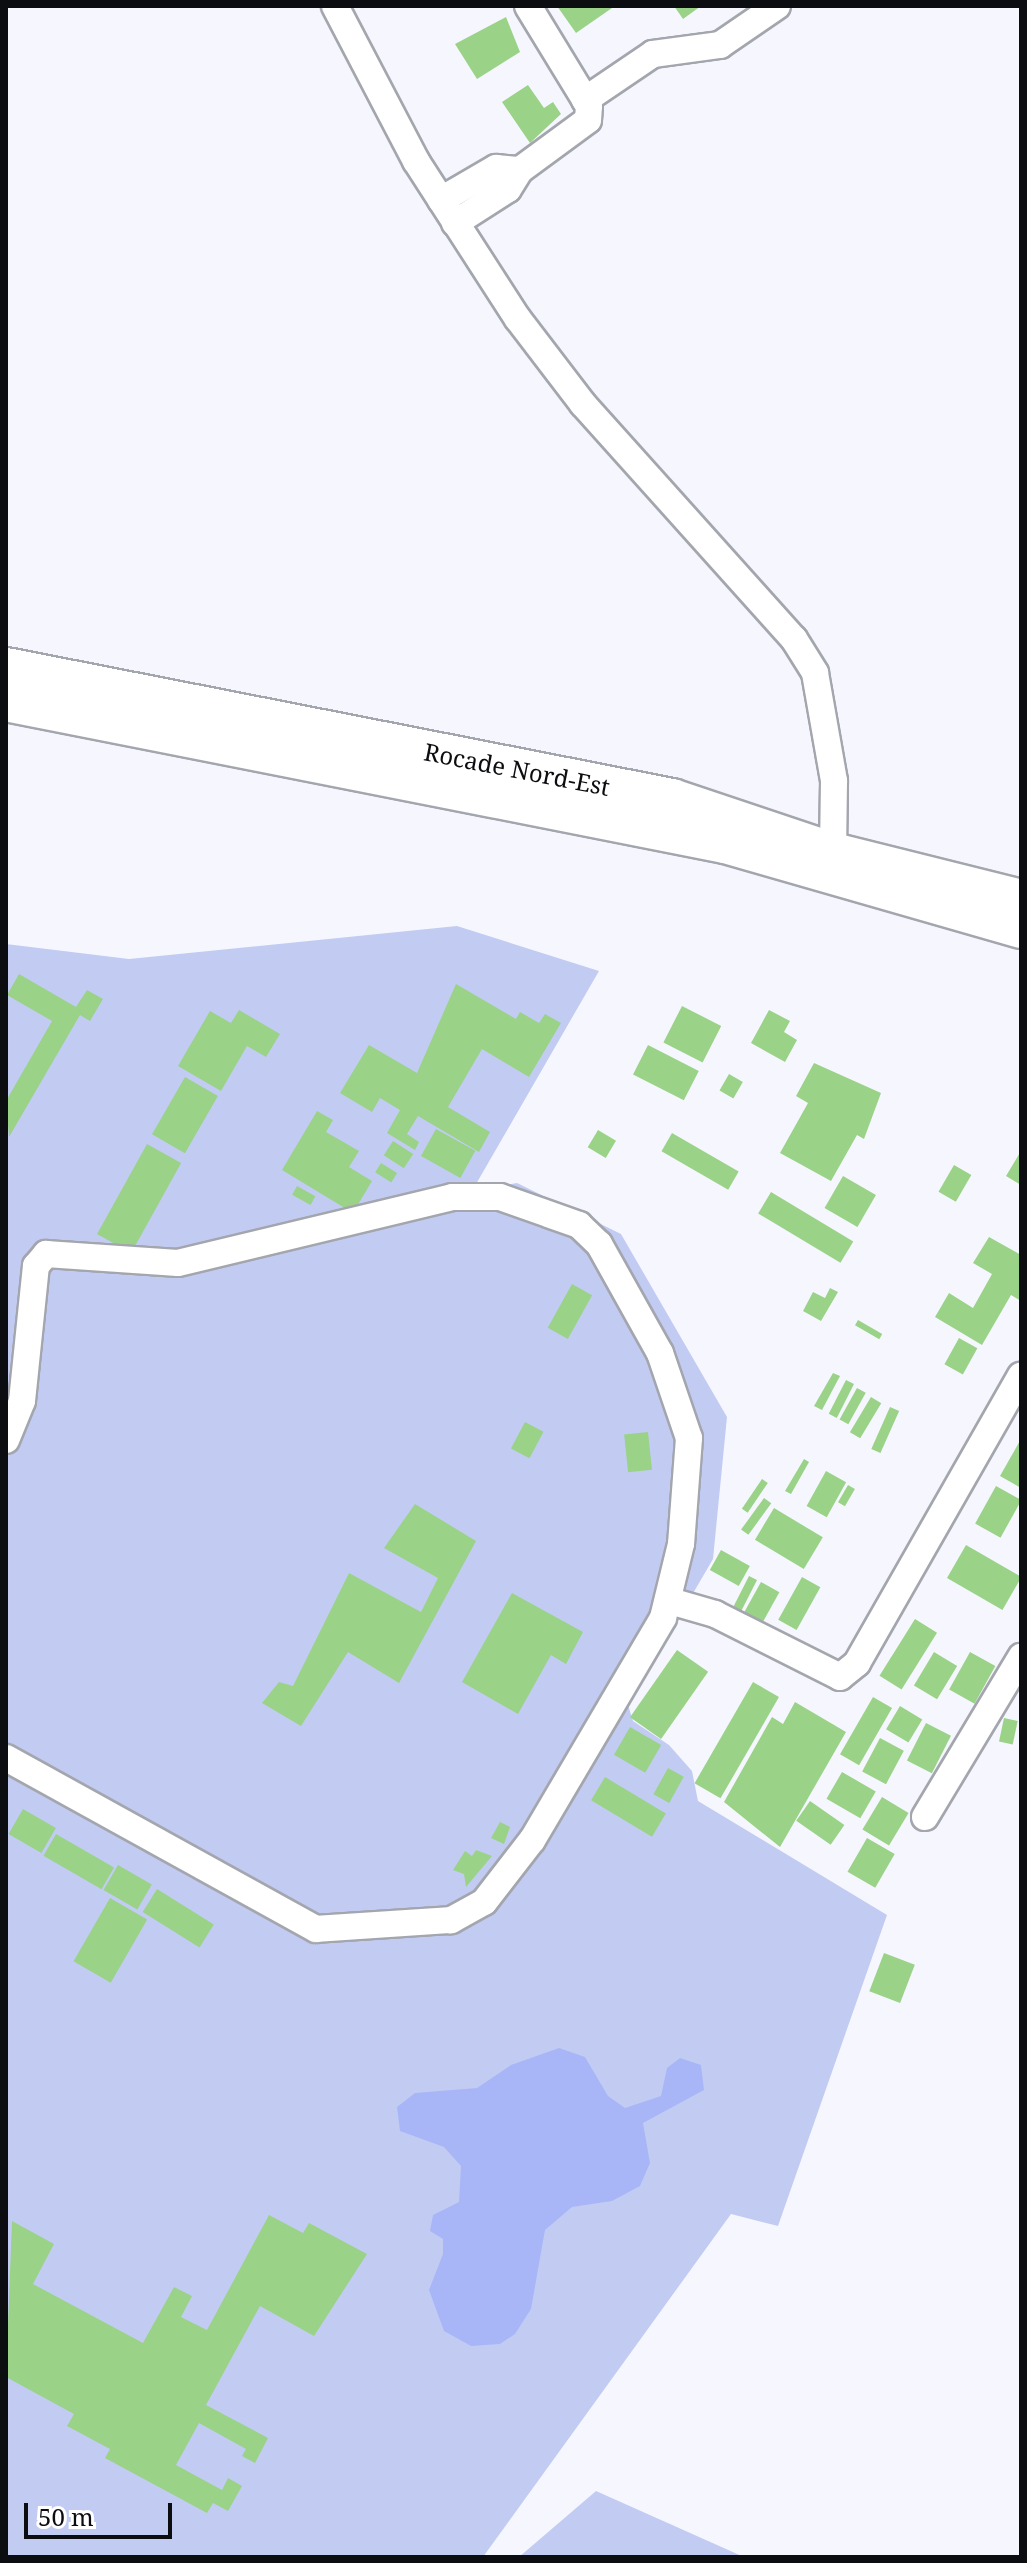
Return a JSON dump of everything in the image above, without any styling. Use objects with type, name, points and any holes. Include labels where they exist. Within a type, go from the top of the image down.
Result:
[{"type":"highway","name":"Rocade Nord-Est","points":[[6,667],[672,798],[833,852],[1021,899]]},
{"type":"highway","name":"Rocade Nord-Est","points":[[6,702],[725,844],[1021,929]]},
{"type":"street","points":[[335,6],[455,223],[583,404],[794,639],[815,673],[828,733],[833,852]]},
{"type":"street","points":[[455,223],[508,189],[520,170],[584,125],[585,100],[528,6]]},
{"type":"street","points":[[585,100],[653,54],[720,45],[777,6]]},
{"type":"street","points":[[441,200],[490,170],[520,170]]},
{"type":"street","points":[[6,1440],[22,1401],[36,1266],[46,1254],[178,1263],[452,1197],[500,1197],[568,1219],[599,1244],[681,1400],[688,1491],[670,1601],[532,1840],[484,1902],[451,1920],[316,1929],[6,1758]]},
{"type":"street","points":[[670,1601],[715,1614],[840,1677],[857,1663],[1021,1376]]},
{"type":"street","points":[[925,1817],[1021,1657]]},
{"type":"shaded area","points":[[457,926],[599,971],[472,1191],[517,1183],[621,1234],[727,1417],[713,1559],[628,1705],[633,1721],[669,1745],[692,1771],[698,1801],[887,1915],[778,2226],[731,2214],[483,2557],[6,2557],[6,944],[129,959]]},
{"type":"shaded area","points":[[596,2491],[744,2557],[519,2557]]},
{"type":"water","points":[[559,2048],[585,2057],[608,2096],[625,2108],[661,2096],[667,2068],[680,2058],[701,2065],[704,2090],[643,2123],[650,2163],[640,2186],[612,2201],[572,2207],[545,2230],[531,2309],[515,2334],[500,2344],[471,2346],[444,2331],[429,2290],[443,2254],[443,2239],[430,2231],[433,2215],[459,2202],[461,2166],[444,2147],[400,2131],[397,2107],[415,2093],[477,2088],[511,2065]]},
{"type":"building","points":[[557,6],[611,6],[612,8],[576,33]]},
{"type":"building","points":[[674,6],[701,6],[683,19]]},
{"type":"building","points":[[506,17],[520,52],[477,79],[455,44]]},
{"type":"building","points":[[528,85],[544,108],[553,102],[561,114],[530,143],[502,102]]},
{"type":"building","points":[[19,974],[76,1007],[87,990],[103,999],[90,1021],[80,1015],[9,1137],[6,1101],[52,1021],[7,995]]},
{"type":"building","points":[[456,984],[516,1019],[520,1012],[539,1023],[545,1014],[561,1023],[529,1077],[482,1049],[448,1107],[490,1132],[479,1152],[418,1116],[407,1134],[419,1142],[415,1150],[387,1133],[400,1110],[380,1098],[372,1112],[340,1093],[369,1045],[417,1073]]},
{"type":"building","points":[[682,1006],[721,1026],[703,1063],[663,1043]]},
{"type":"building","points":[[239,1010],[280,1034],[266,1057],[247,1046],[221,1091],[178,1066],[210,1011],[231,1023]]},
{"type":"building","points":[[769,1010],[790,1021],[784,1032],[797,1040],[785,1062],[751,1043]]},
{"type":"building","points":[[648,1045],[699,1071],[684,1100],[633,1074]]},
{"type":"building","points":[[814,1063],[881,1093],[864,1139],[857,1135],[831,1181],[780,1153],[808,1103],[796,1096]]},
{"type":"building","points":[[729,1074],[743,1082],[733,1098],[720,1090]]},
{"type":"building","points":[[185,1077],[218,1096],[185,1153],[152,1134]]},
{"type":"building","points":[[317,1111],[333,1120],[326,1132],[359,1151],[349,1167],[372,1181],[353,1213],[282,1170]]},
{"type":"building","points":[[436,1129],[475,1151],[460,1178],[421,1156]]},
{"type":"building","points":[[598,1130],[616,1141],[606,1158],[588,1147]]},
{"type":"building","points":[[672,1133],[739,1172],[728,1190],[662,1151]]},
{"type":"building","points":[[393,1141],[413,1154],[404,1168],[384,1155]]},
{"type":"building","points":[[147,1144],[181,1163],[131,1253],[97,1234]]},
{"type":"building","points":[[1021,1151],[1021,1185],[1006,1176]]},
{"type":"building","points":[[381,1163],[397,1173],[391,1182],[375,1172]]},
{"type":"building","points":[[954,1165],[971,1175],[956,1202],[938,1192]]},
{"type":"building","points":[[843,1176],[876,1195],[857,1227],[824,1208]]},
{"type":"building","points":[[297,1186],[315,1196],[311,1205],[292,1195]]},
{"type":"building","points":[[771,1192],[853,1241],[840,1263],[758,1213]]},
{"type":"building","points":[[989,1237],[1021,1255],[1021,1301],[1011,1295],[982,1345],[935,1317],[949,1293],[973,1308],[992,1274],[973,1263]]},
{"type":"building","points":[[572,1284],[592,1295],[568,1339],[548,1328]]},
{"type":"building","points":[[830,1288],[838,1292],[821,1321],[803,1311],[813,1292],[825,1298]]},
{"type":"building","points":[[858,1320],[882,1334],[879,1339],[855,1325]]},
{"type":"building","points":[[959,1338],[977,1348],[963,1374],[944,1364]]},
{"type":"building","points":[[833,1373],[840,1376],[822,1410],[814,1406]]},
{"type":"building","points":[[846,1380],[854,1384],[837,1418],[829,1414]]},
{"type":"building","points":[[857,1388],[866,1393],[848,1424],[840,1419]]},
{"type":"building","points":[[871,1397],[881,1403],[860,1438],[850,1432]]},
{"type":"building","points":[[890,1407],[899,1411],[880,1453],[871,1449]]},
{"type":"building","points":[[525,1422],[544,1432],[529,1458],[511,1448]]},
{"type":"building","points":[[648,1432],[652,1470],[628,1472],[624,1435]]},
{"type":"building","points":[[1021,1439],[1021,1488],[1000,1476]]},
{"type":"building","points":[[804,1459],[809,1462],[791,1494],[785,1491]]},
{"type":"building","points":[[826,1471],[846,1482],[827,1517],[807,1506]]},
{"type":"building","points":[[762,1479],[768,1483],[748,1513],[742,1509]]},
{"type":"building","points":[[848,1485],[855,1489],[845,1506],[838,1502]]},
{"type":"building","points":[[996,1486],[1021,1500],[1001,1538],[975,1524]]},
{"type":"building","points":[[764,1498],[771,1503],[748,1535],[741,1530]]},
{"type":"building","points":[[415,1504],[476,1541],[399,1683],[348,1652],[301,1726],[262,1703],[279,1682],[293,1686],[349,1573],[421,1612],[438,1578],[384,1548]]},
{"type":"building","points":[[774,1508],[823,1537],[804,1569],[755,1540]]},
{"type":"building","points":[[966,1545],[1021,1577],[1002,1610],[947,1578]]},
{"type":"building","points":[[721,1550],[750,1566],[739,1586],[710,1570]]},
{"type":"building","points":[[749,1576],[757,1580],[741,1611],[733,1607]]},
{"type":"building","points":[[802,1577],[820,1587],[797,1630],[778,1620]]},
{"type":"building","points":[[761,1582],[779,1592],[759,1628],[741,1618]]},
{"type":"building","points":[[512,1593],[583,1632],[566,1664],[551,1655],[518,1714],[462,1682]]},
{"type":"building","points":[[915,1619],[937,1633],[902,1690],[879,1676]]},
{"type":"building","points":[[677,1650],[708,1672],[661,1739],[630,1717]]},
{"type":"building","points":[[934,1652],[957,1666],[937,1699],[914,1685]]},
{"type":"building","points":[[970,1652],[995,1666],[975,1704],[949,1690]]},
{"type":"building","points":[[753,1682],[779,1697],[720,1798],[694,1783]]},
{"type":"building","points":[[873,1697],[892,1708],[859,1765],[840,1754]]},
{"type":"building","points":[[795,1702],[846,1732],[780,1847],[724,1802],[772,1717],[783,1724]]},
{"type":"building","points":[[900,1706],[922,1719],[908,1743],[886,1729]]},
{"type":"building","points":[[1004,1718],[1018,1721],[1013,1744],[999,1741]]},
{"type":"building","points":[[926,1723],[951,1736],[932,1773],[907,1760]]},
{"type":"building","points":[[630,1727],[661,1745],[645,1773],[614,1755]]},
{"type":"building","points":[[880,1738],[904,1751],[886,1784],[862,1772]]},
{"type":"building","points":[[668,1768],[684,1777],[669,1803],[653,1794]]},
{"type":"building","points":[[842,1772],[876,1792],[860,1818],[826,1799]]},
{"type":"building","points":[[605,1777],[666,1814],[652,1837],[591,1800]]},
{"type":"building","points":[[882,1797],[909,1813],[889,1846],[862,1830]]},
{"type":"building","points":[[810,1801],[844,1825],[831,1845],[796,1821]]},
{"type":"building","points":[[23,1809],[56,1828],[41,1853],[8,1834]]},
{"type":"building","points":[[500,1822],[510,1827],[504,1844],[491,1838]]},
{"type":"building","points":[[56,1834],[114,1868],[102,1889],[44,1856]]},
{"type":"building","points":[[867,1838],[895,1854],[875,1888],[847,1872]]},
{"type":"building","points":[[476,1850],[492,1856],[466,1887],[464,1874],[453,1870],[465,1851],[472,1856]]},
{"type":"building","points":[[118,1865],[152,1884],[137,1910],[104,1890]]},
{"type":"building","points":[[157,1889],[214,1925],[200,1947],[143,1912]]},
{"type":"building","points":[[110,1898],[147,1920],[111,1983],[74,1961]]},
{"type":"building","points":[[884,1953],[915,1965],[900,2003],[869,1991]]},
{"type":"building","points":[[269,2215],[303,2233],[309,2223],[367,2254],[314,2336],[260,2306],[206,2405],[268,2438],[255,2463],[242,2456],[246,2449],[199,2423],[176,2465],[222,2490],[228,2478],[242,2486],[228,2511],[213,2503],[207,2513],[105,2458],[110,2449],[67,2426],[74,2414],[6,2377],[12,2221],[54,2244],[33,2284],[143,2343],[174,2287],[192,2296],[181,2317],[207,2330]]}]
